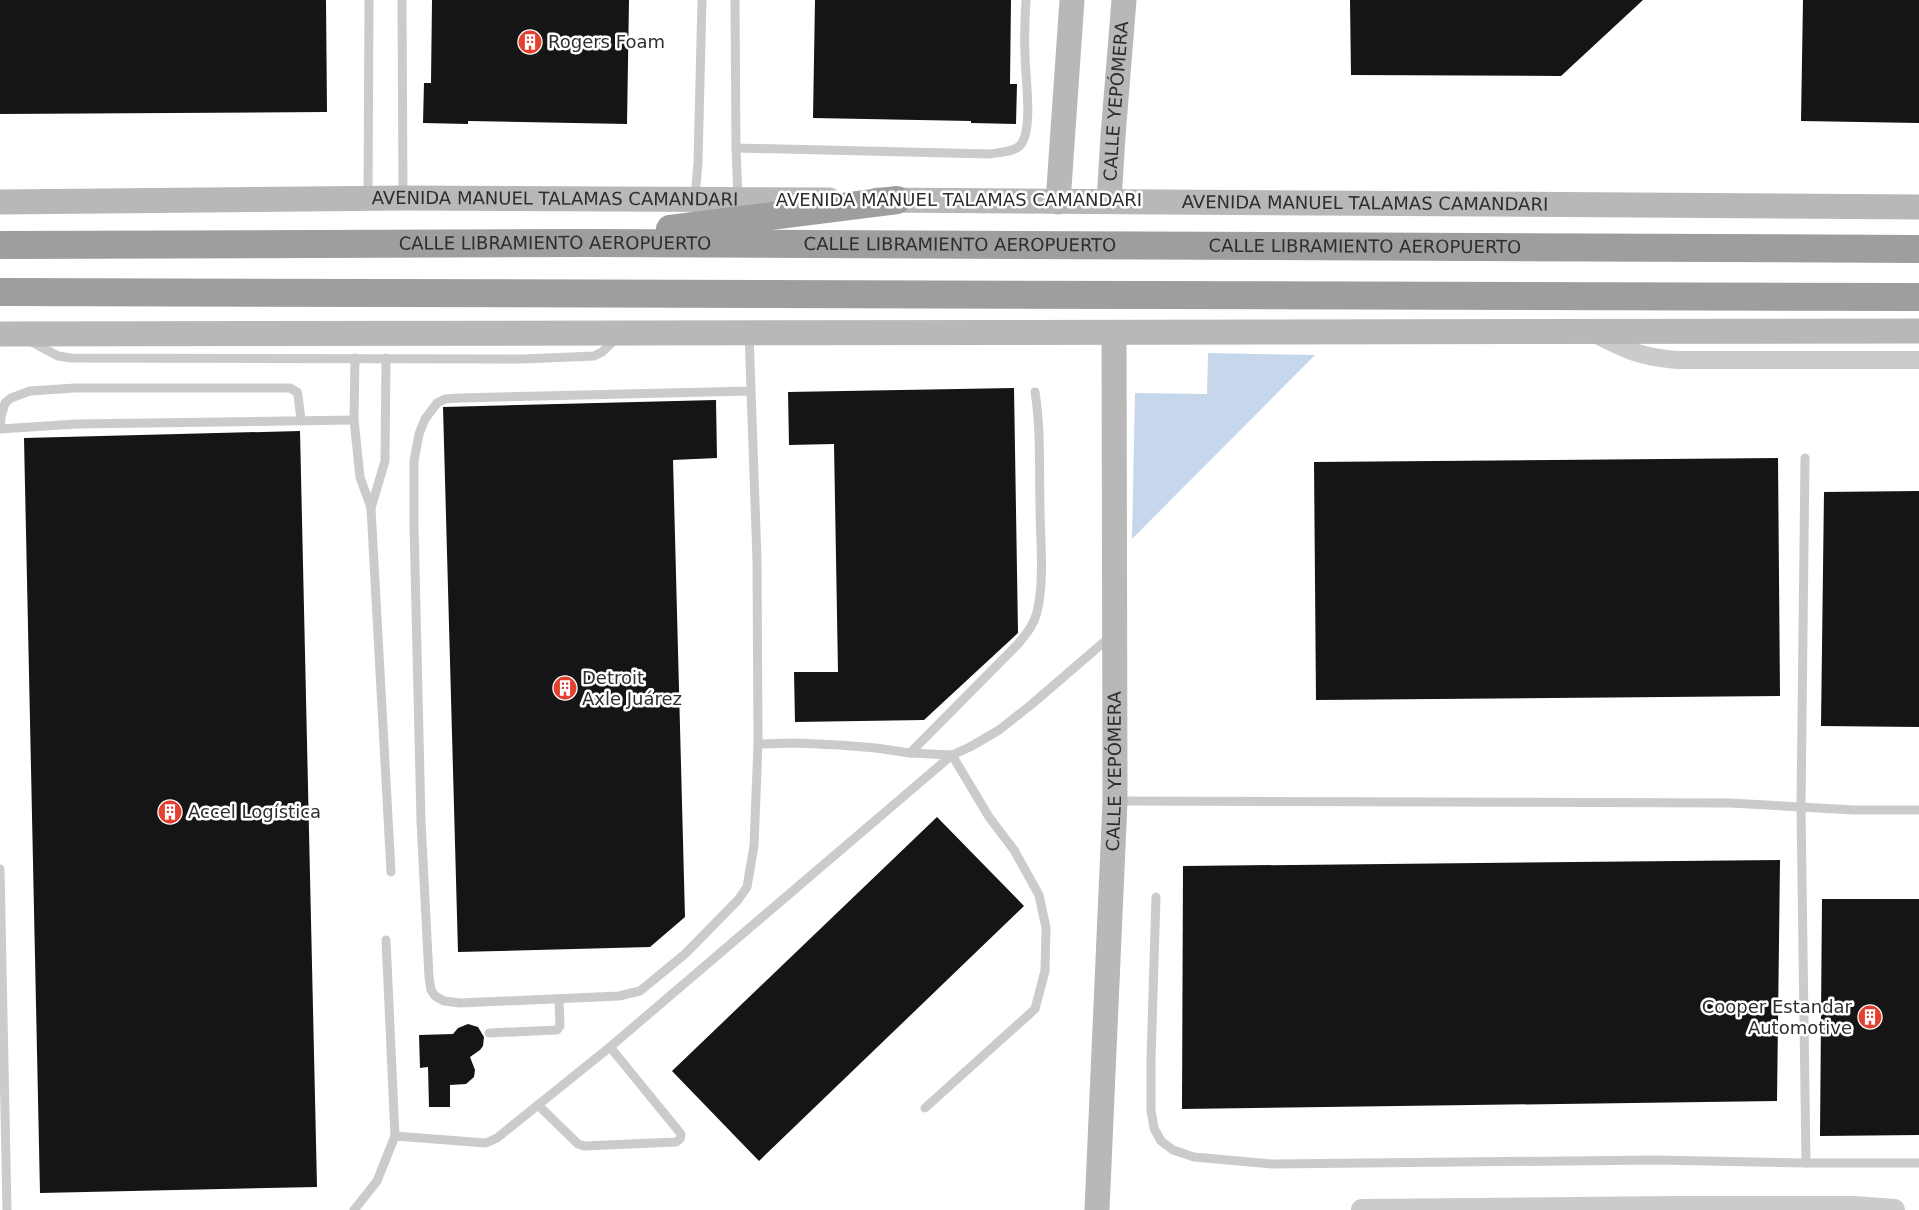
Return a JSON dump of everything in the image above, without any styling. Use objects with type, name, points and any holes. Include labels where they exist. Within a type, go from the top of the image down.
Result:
[{"type":"highway","points":[[559,243],[897,200]]},
{"type":"highway","name":"CALLE LIBRAMIENTO AEROPUERTO","points":[[0,245],[559,243],[1919,249]]},
{"type":"highway","points":[[0,292],[1919,298]]},
{"type":"main road","points":[[1058,202],[1072,0]]},
{"type":"main road","name":"CALLE YEPÓMERA","points":[[1110,201],[1113,136],[1124,0]]},
{"type":"main road","name":"AVENIDA MANUEL TALAMAS CAMANDARI","points":[[0,202],[368,198],[738,198],[1058,202],[1919,206]]},
{"type":"main road","points":[[10,334],[1919,331]]},
{"type":"main road","name":"CALLE YEPÓMERA","points":[[1097,1210],[1115,801],[1114,333]]},
{"type":"street","points":[[1590,332],[1626,351],[1651,358],[1677,360],[1919,360]]},
{"type":"street","points":[[1362,1210],[1854,1207],[1894,1210]]},
{"type":"lane","points":[[368,198],[369,0]]},
{"type":"lane","points":[[402,0],[403,198]]},
{"type":"lane","points":[[695,198],[702,0]]},
{"type":"lane","points":[[735,0],[738,198]]},
{"type":"lane","points":[[736,148],[990,154],[1013,150],[1021,145],[1026,132],[1026,0]]},
{"type":"lane","points":[[10,334],[58,356],[72,358],[386,358],[584,357],[602,352],[622,333]]},
{"type":"lane","points":[[749,333],[757,560],[758,744],[754,846],[747,886],[738,900],[685,954],[640,990],[619,996],[559,1000],[460,1003],[444,1001],[435,996],[431,990],[427,961],[421,821],[414,524],[414,461],[419,434],[431,409],[445,399],[751,392]]},
{"type":"lane","points":[[355,358],[354,420],[360,477],[371,508],[391,872]]},
{"type":"lane","points":[[371,508],[385,462],[386,358]]},
{"type":"lane","points":[[301,420],[297,392],[290,388],[75,388],[30,391],[10,398],[5,403],[3,409],[0,429],[76,424],[354,420]]},
{"type":"lane","points":[[910,753],[1018,644],[1031,628],[1040,590],[1041,550],[1038,428],[1035,392]]},
{"type":"lane","points":[[1805,458],[1801,807],[1806,1163]]},
{"type":"lane","points":[[395,1136],[486,1143],[497,1138],[610,1047],[952,755],[999,730],[1116,633]]},
{"type":"lane","points":[[758,744],[839,745],[910,753],[952,755]]},
{"type":"lane","points":[[925,1108],[1036,1009],[1045,971],[1046,928],[1039,895],[1014,850],[988,817],[952,755]]},
{"type":"lane","points":[[1115,801],[1720,803],[1854,810],[1919,810]]},
{"type":"lane","points":[[0,869],[7,1210]]},
{"type":"lane","points":[[1156,897],[1151,1060],[1152,1110],[1154,1128],[1161,1141],[1173,1150],[1194,1157],[1273,1164],[1656,1160],[1919,1163]]},
{"type":"lane","points":[[354,1210],[377,1181],[395,1136],[386,940]]},
{"type":"lane","points":[[489,1033],[557,1030],[560,1026],[559,1000]]},
{"type":"lane","points":[[538,1105],[578,1144],[584,1146],[676,1142],[680,1139],[681,1134],[610,1047]]},
{"type":"water","points":[[1208,353],[1315,355],[1132,539],[1135,393],[1207,394]]},
{"type":"building","points":[[0,0],[326,0],[327,112],[0,114]]},
{"type":"building","name":"Rogers Foam","points":[[432,0],[629,0],[627,124],[468,121],[468,124],[423,123],[424,83],[431,83]]},
{"type":"building","points":[[815,0],[1011,0],[1010,84],[1017,84],[1016,124],[971,123],[971,121],[813,118]]},
{"type":"building","points":[[1350,0],[1643,0],[1561,76],[1351,75]]},
{"type":"building","points":[[1803,0],[1919,0],[1919,123],[1801,121]]},
{"type":"building","points":[[1014,388],[1018,633],[924,720],[795,722],[794,672],[838,672],[834,444],[789,445],[788,392]]},
{"type":"building","name":"Detroit Axle Juárez","points":[[716,400],[717,458],[673,460],[685,917],[650,947],[458,952],[443,407]]},
{"type":"building","name":"Accel Logística","points":[[300,431],[317,1187],[40,1193],[24,438]]},
{"type":"building","points":[[1778,458],[1780,696],[1316,700],[1314,462]]},
{"type":"building","points":[[1919,491],[1919,727],[1821,726],[1824,492]]},
{"type":"building","points":[[937,817],[1024,906],[759,1161],[672,1071]]},
{"type":"building","points":[[1780,860],[1777,1101],[1182,1109],[1183,866]]},
{"type":"building","name":"Cooper Estandar Automotive","points":[[1822,899],[1919,899],[1919,1135],[1820,1136]]},
{"type":"building","points":[[468,1024],[478,1027],[484,1037],[483,1046],[470,1057],[475,1070],[474,1077],[466,1084],[450,1085],[450,1107],[429,1107],[428,1067],[420,1068],[419,1035],[453,1034],[458,1028]]},
{"type":"place","name":"Rogers Foam","points":[[530,42]]},
{"type":"place","name":"Detroit Axle Juárez","points":[[565,688]]},
{"type":"place","name":"Accel Logística","points":[[170,812]]},
{"type":"place","name":"Cooper Estandar Automotive","points":[[1870,1017]]}]
